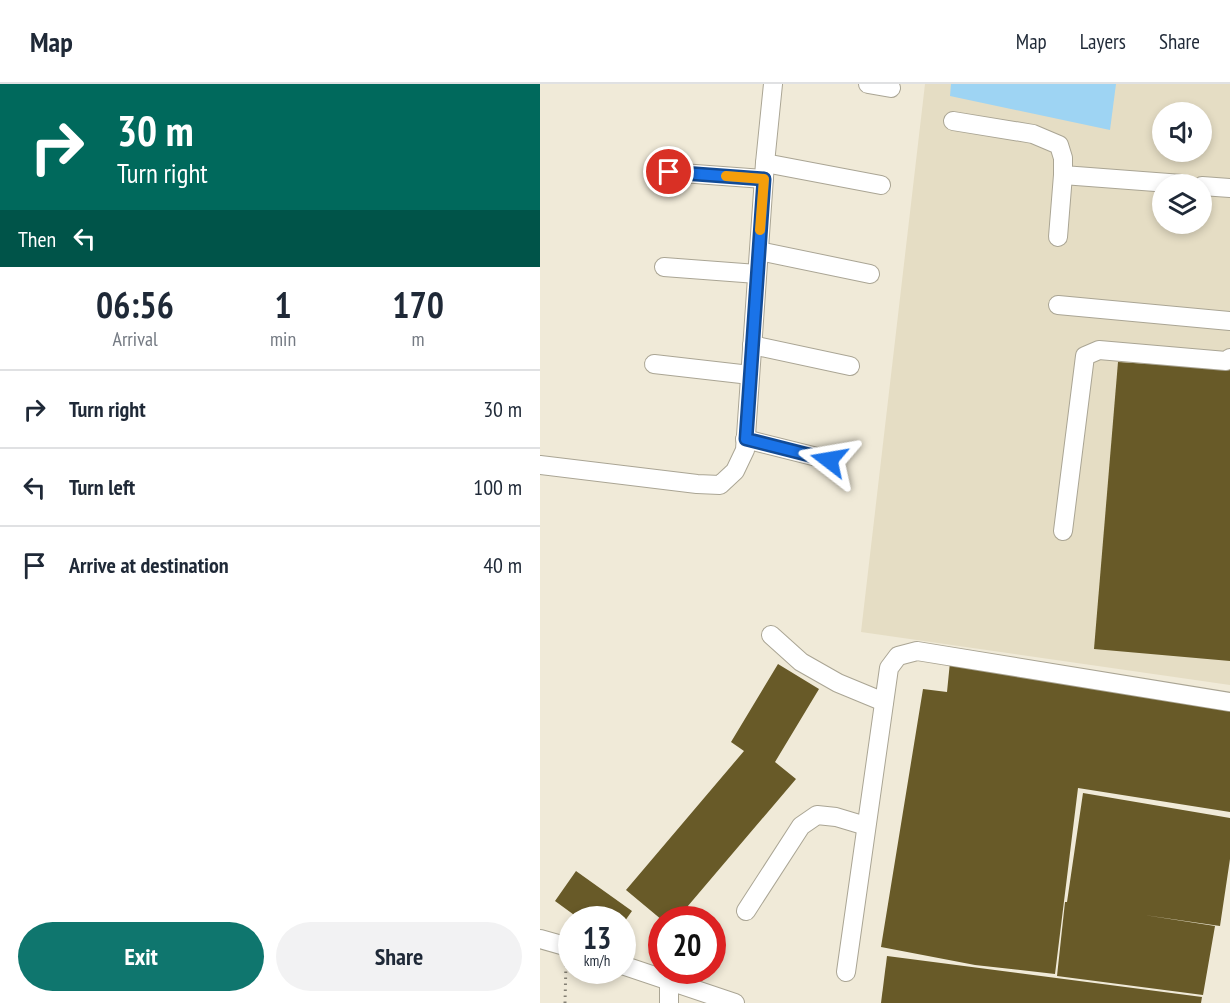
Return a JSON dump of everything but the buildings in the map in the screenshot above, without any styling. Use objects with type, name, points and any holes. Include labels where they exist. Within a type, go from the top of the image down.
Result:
[{"type":"street","points":[[540,465],[697,484],[720,484],[735,471],[745,450],[773,84],[760,84]]},
{"type":"street","points":[[868,84],[891,87]]},
{"type":"street","points":[[953,121],[1033,134],[1059,145],[1064,158],[1058,237]]},
{"type":"street","points":[[669,172],[765,171],[881,185]]},
{"type":"street","points":[[1063,175],[1152,182]]},
{"type":"street","points":[[1212,187],[1230,188]]},
{"type":"street","points":[[759,251],[870,274]]},
{"type":"street","points":[[664,267],[757,274]]},
{"type":"street","points":[[1058,305],[1230,321]]},
{"type":"street","points":[[752,345],[850,366]]},
{"type":"street","points":[[1063,531],[1085,356],[1099,351],[1226,361],[1230,358]]},
{"type":"street","points":[[654,364],[750,375]]},
{"type":"street","points":[[746,439],[829,460]]},
{"type":"street","points":[[771,635],[801,662],[838,683],[884,702]]},
{"type":"street","points":[[846,972],[889,668],[898,656],[917,651],[1230,702]]},
{"type":"street","points":[[746,911],[801,826],[817,815],[836,817],[866,826]]},
{"type":"street","points":[[540,939],[558,944]]},
{"type":"street","points":[[669,984],[669,1003]]},
{"type":"street","points":[[678,984],[735,1003]]},
{"type":"path","points":[[565,1003],[566,984]]},
{"type":"shaded area","points":[[925,84],[1230,84],[1230,685],[861,632]]},
{"type":"water","points":[[951,84],[1116,84],[1110,130],[950,96]]},
{"type":"slow traffic","points":[[726,176],[764,179],[760,230]]},
{"type":"route","points":[[669,172],[764,179],[746,439],[829,460]]}]
